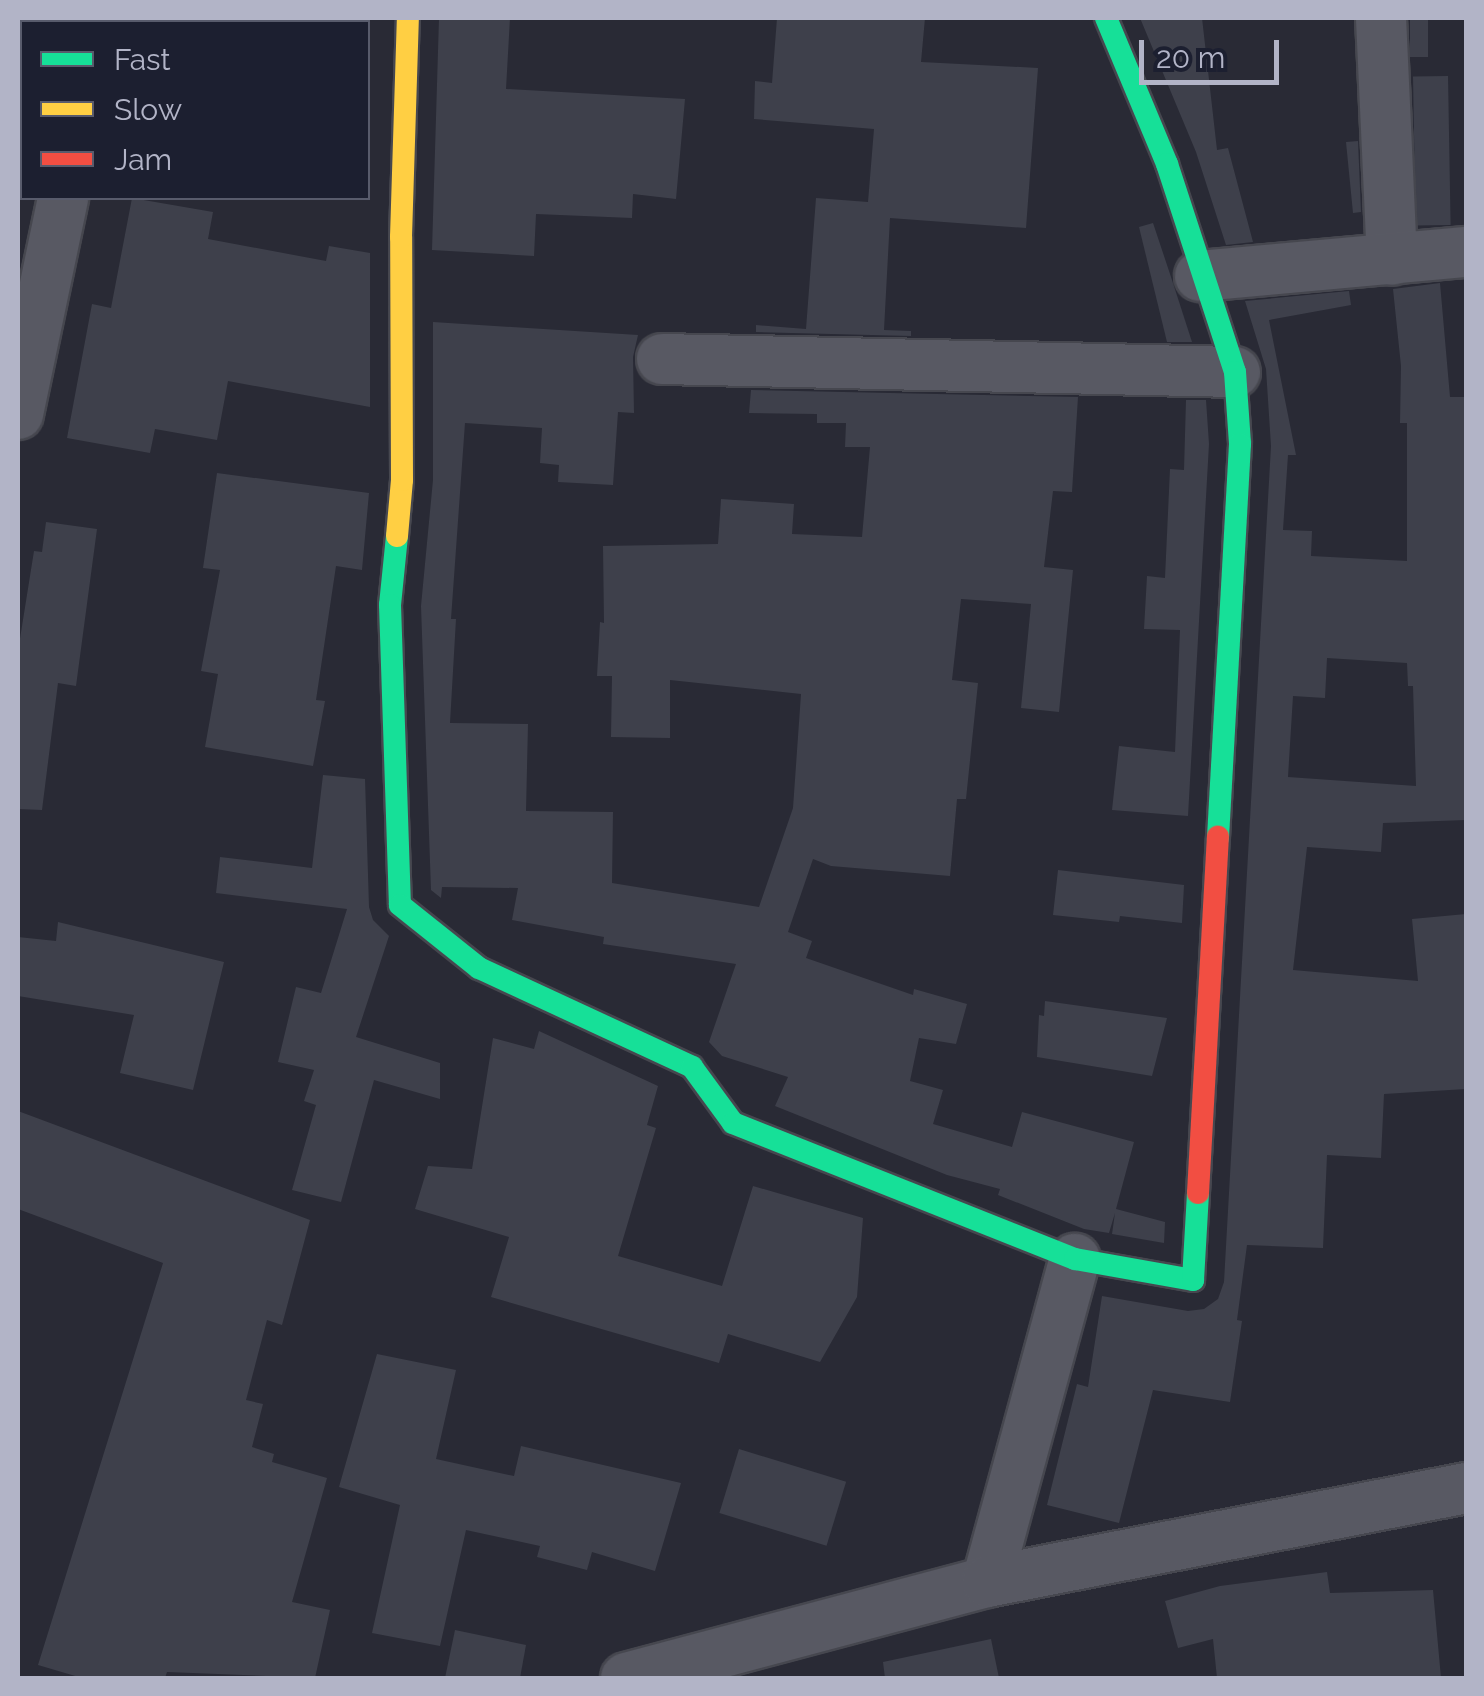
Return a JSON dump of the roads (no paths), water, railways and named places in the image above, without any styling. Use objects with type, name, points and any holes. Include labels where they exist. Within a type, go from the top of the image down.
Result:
[{"type":"street","points":[[408,18],[401,237],[402,480],[390,605],[400,906],[479,968],[692,1067],[733,1123],[1074,1260],[1192,1280],[1240,444],[1236,372],[1200,276],[1166,164],[1106,18]]},
{"type":"street","points":[[1382,18],[1392,260]]},
{"type":"street","points":[[18,414],[63,200]]},
{"type":"street","points":[[1200,276],[1466,252]]},
{"type":"street","points":[[662,358],[1236,372]]},
{"type":"street","points":[[987,1582],[1074,1260]]},
{"type":"street","points":[[626,1678],[987,1582],[1466,1488]]}]
